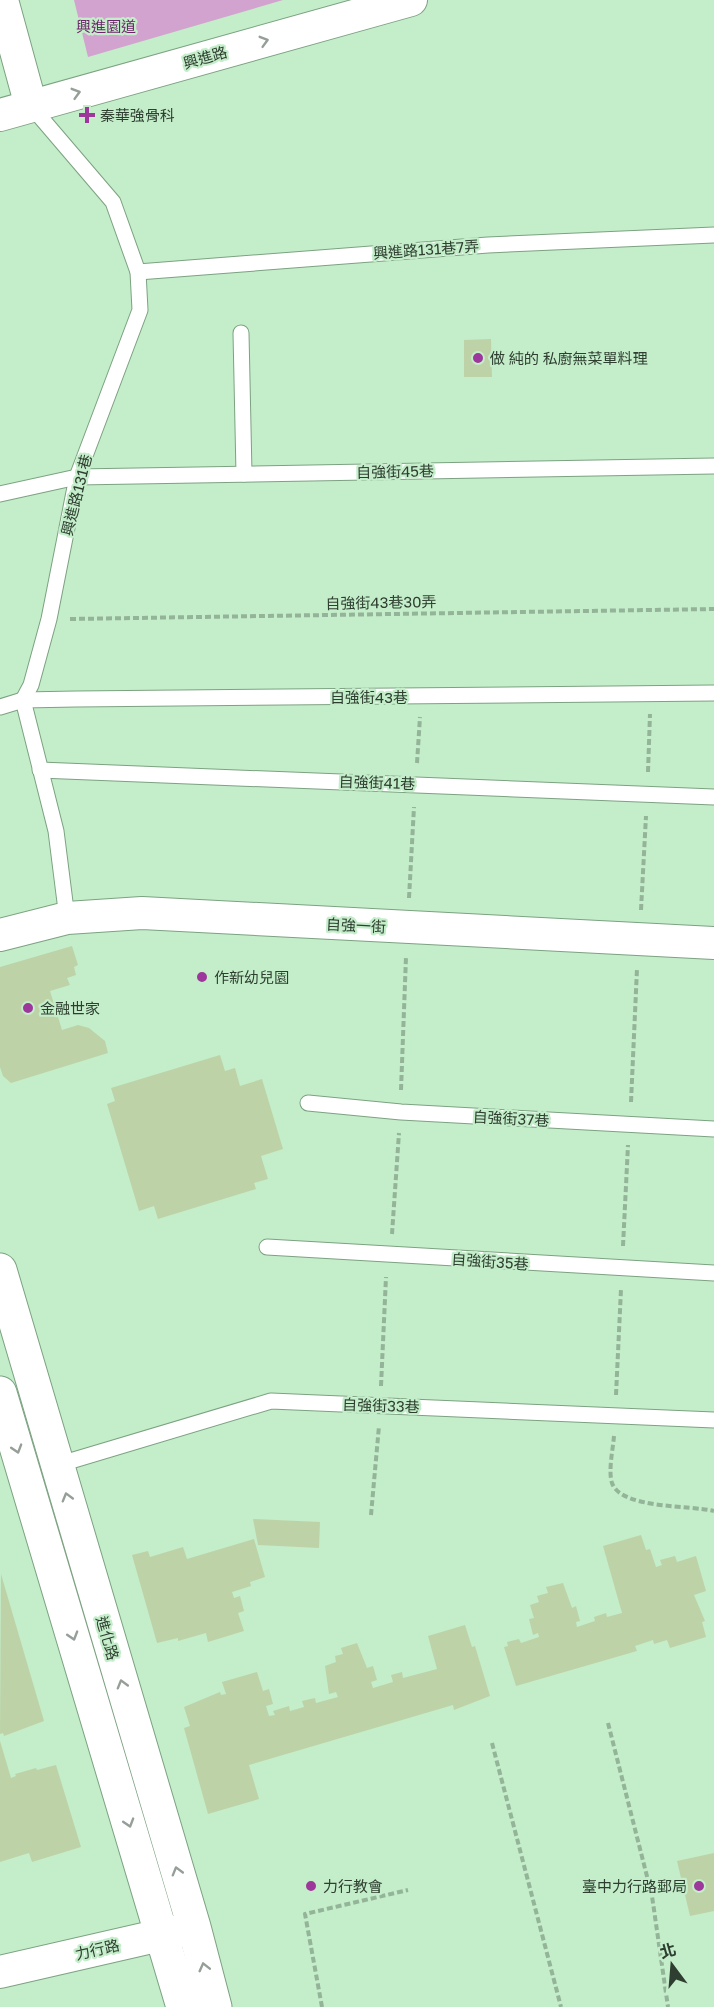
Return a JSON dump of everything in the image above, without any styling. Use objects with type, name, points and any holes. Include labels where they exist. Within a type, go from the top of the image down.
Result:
[{"type":"main road","name":"進化路","points":[[0,1269],[57,1465],[178,1931],[183,2007]]},
{"type":"main road","name":"進化路","points":[[1,1399],[178,1931],[214,2007]]},
{"type":"street","points":[[2,0],[31,106]]},
{"type":"street","name":"興進路","points":[[0,115],[411,0]]},
{"type":"street","name":"自強一街","points":[[0,936],[67,918],[142,913],[714,943]]},
{"type":"street","name":"力行路","points":[[0,1972],[178,1931]]},
{"type":"lane","name":"興進路131巷","points":[[23,700],[31,685],[49,619],[77,477],[140,310],[138,272],[113,202],[31,106]]},
{"type":"lane","name":"興進路131巷7弄","points":[[138,272],[488,244],[714,235]]},
{"type":"lane","points":[[241,333],[244,474]]},
{"type":"lane","name":"自強街45巷","points":[[0,494],[77,477],[714,466]]},
{"type":"lane","name":"自強街43巷","points":[[0,707],[23,700],[714,693]]},
{"type":"lane","points":[[23,700],[56,831],[67,918]]},
{"type":"lane","name":"自強街41巷","points":[[40,770],[648,792],[714,797]]},
{"type":"lane","name":"自強街37巷","points":[[308,1103],[400,1112],[714,1129]]},
{"type":"lane","name":"自強街35巷","points":[[267,1247],[714,1273]]},
{"type":"lane","name":"自強街33巷","points":[[57,1465],[271,1401],[714,1420]]},
{"type":"path","name":"自強街43巷30弄","points":[[49,619],[714,609]]},
{"type":"path","points":[[651,692],[648,792],[621,1269],[612,1482],[619,1493],[643,1503],[714,1511]]},
{"type":"path","points":[[608,1723],[652,1896],[668,2007]]},
{"type":"path","points":[[492,1743],[561,2007]]},
{"type":"path","points":[[322,2007],[305,1914],[408,1890]]},
{"type":"green space","name":"興進園道","points":[[74,0],[283,0],[88,57]]},
{"type":"building","name":"做 純的 私廚無菜單料理","points":[[491,339],[492,377],[464,377],[464,340]]},
{"type":"building","name":"金融世家","points":[[72,946],[78,965],[74,967],[76,975],[67,978],[70,985],[50,991],[62,1030],[78,1025],[89,1028],[105,1041],[108,1053],[11,1083],[3,1076],[0,1067],[0,967]]},
{"type":"building","points":[[220,1055],[225,1071],[235,1068],[240,1086],[262,1079],[283,1149],[261,1156],[268,1179],[254,1183],[256,1189],[158,1219],[154,1206],[139,1211],[107,1104],[115,1101],[111,1088]]},
{"type":"building","points":[[253,1519],[320,1522],[319,1548],[258,1545]]},
{"type":"building","points":[[641,1535],[646,1550],[650,1549],[656,1567],[662,1565],[660,1560],[675,1556],[677,1562],[696,1556],[706,1591],[694,1595],[705,1621],[702,1622],[706,1637],[670,1648],[667,1640],[654,1644],[653,1640],[635,1646],[637,1651],[516,1686],[504,1647],[508,1646],[507,1642],[519,1639],[521,1643],[539,1637],[538,1633],[533,1635],[529,1619],[534,1618],[530,1605],[539,1602],[537,1596],[548,1593],[546,1587],[563,1583],[572,1608],[576,1606],[580,1621],[576,1622],[577,1627],[595,1621],[594,1617],[606,1613],[607,1617],[622,1613],[603,1546]]},
{"type":"building","points":[[254,1539],[265,1577],[250,1582],[251,1586],[232,1592],[234,1598],[240,1596],[244,1611],[238,1613],[244,1631],[208,1642],[206,1633],[178,1641],[178,1638],[157,1643],[132,1555],[148,1551],[150,1557],[183,1547],[187,1559]]},
{"type":"building","points":[[1,1574],[44,1721],[4,1736],[3,1733],[0,1734]]},
{"type":"building","points":[[465,1625],[472,1647],[475,1646],[490,1696],[454,1710],[453,1705],[249,1765],[259,1799],[208,1814],[184,1728],[190,1726],[184,1707],[220,1692],[221,1695],[226,1694],[222,1682],[257,1672],[263,1691],[269,1689],[273,1704],[266,1706],[269,1716],[275,1715],[273,1711],[289,1706],[290,1711],[304,1707],[302,1701],[315,1698],[316,1703],[338,1697],[336,1692],[329,1694],[325,1666],[336,1662],[335,1656],[343,1654],[341,1648],[357,1643],[367,1668],[373,1666],[377,1680],[371,1682],[373,1688],[393,1682],[391,1675],[402,1672],[403,1678],[437,1669],[428,1636]]},
{"type":"building","points":[[0,1741],[11,1778],[16,1776],[15,1774],[56,1765],[81,1847],[32,1862],[29,1853],[0,1862]]},
{"type":"building","name":"臺中力行路郵局","points":[[714,1853],[714,1911],[690,1916],[677,1861]]},
{"type":"place","name":"秦華強骨科","points":[[87,115]]},
{"type":"place","name":"做 純的 私廚無菜單料理","points":[[478,358]]},
{"type":"place","name":"作新幼兒園","points":[[202,977]]},
{"type":"place","name":"金融世家","points":[[28,1008]]},
{"type":"place","name":"力行教會","points":[[311,1886]]},
{"type":"place","name":"臺中力行路郵局","points":[[699,1886]]}]
